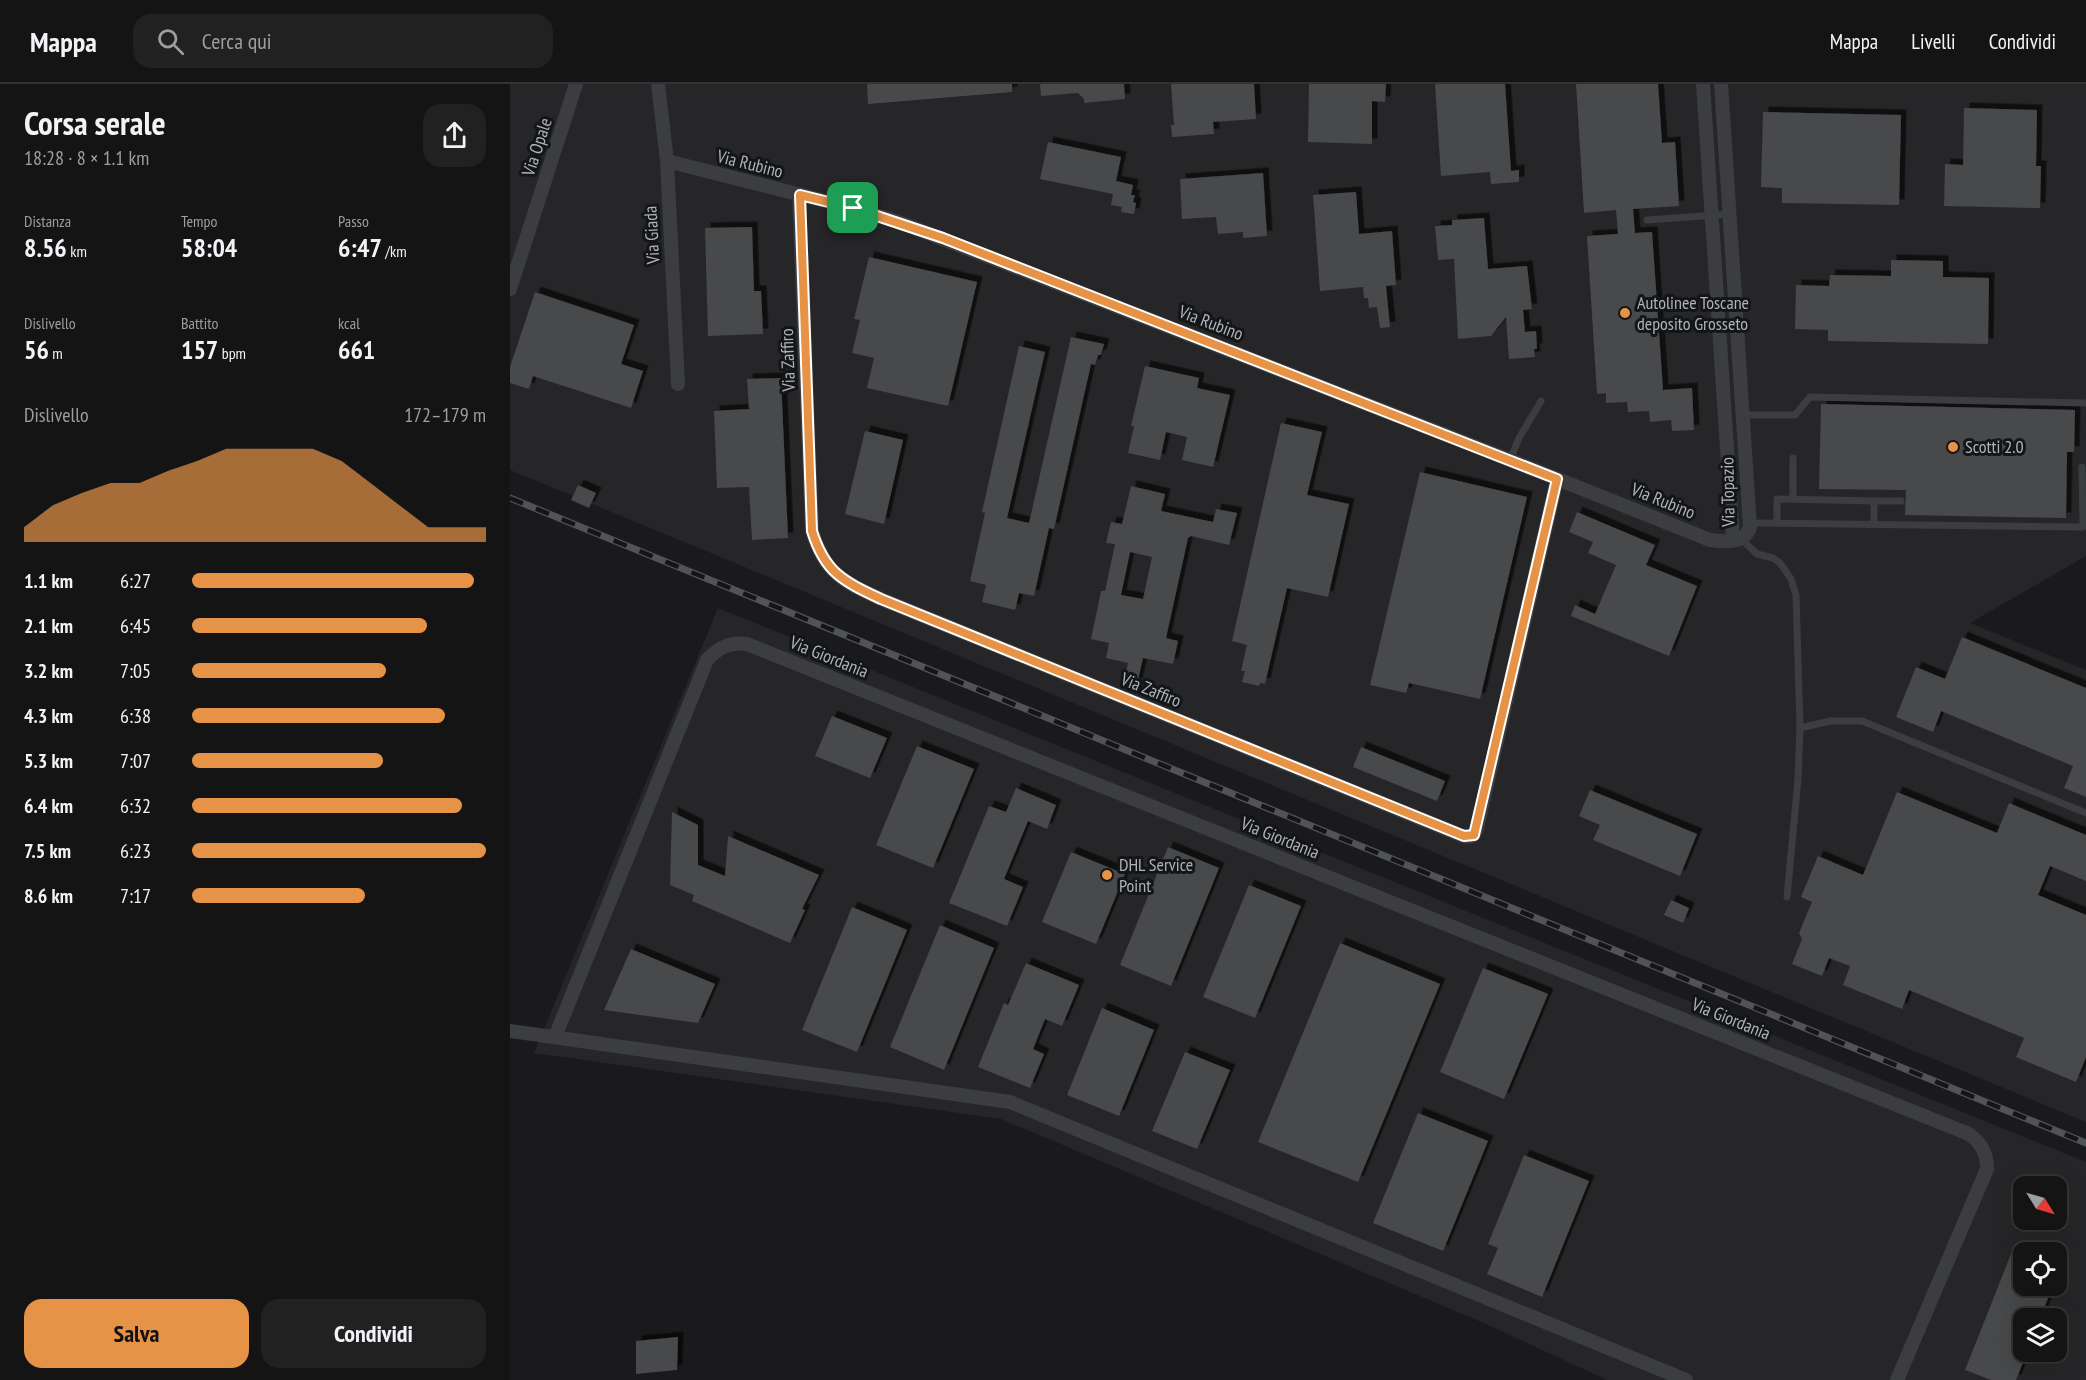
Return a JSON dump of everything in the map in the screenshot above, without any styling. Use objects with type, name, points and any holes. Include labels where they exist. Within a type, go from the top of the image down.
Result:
[{"type":"street","name":"Via Opale","points":[[510,289],[576,84]]},
{"type":"street","name":"Via Giada","points":[[658,84],[667,161],[678,384]]},
{"type":"street","name":"Via Topazio","points":[[1703,84],[1737,540],[1748,534],[1750,523],[1721,84]]},
{"type":"street","name":"Via Rubino","points":[[667,161],[853,208],[943,238],[1510,459],[1710,540],[1737,540]]},
{"type":"street","name":"Via Zaffiro","points":[[800,195],[812,531],[818,550],[826,564],[850,585],[881,599],[1467,837],[1474,835],[1477,828],[1557,479]]},
{"type":"street","name":"Via Giordania","points":[[555,1037],[708,660],[724,645],[735,642],[747,644],[1969,1134],[1977,1140],[1987,1157],[1987,1169],[1897,1380]]},
{"type":"street","points":[[510,1031],[1010,1102],[1686,1380]]},
{"type":"lane","points":[[1647,220],[1730,214]]},
{"type":"lane","points":[[1743,415],[1795,415],[1810,397],[2085,403]]},
{"type":"lane","points":[[1510,459],[1541,400]]},
{"type":"lane","points":[[1792,499],[1793,458]]},
{"type":"lane","points":[[1750,523],[2083,527],[2082,467]]},
{"type":"lane","points":[[1778,523],[1777,499],[1901,501]]},
{"type":"lane","points":[[1874,501],[1874,524]]},
{"type":"lane","points":[[1737,540],[1757,554],[1773,558],[1780,563],[1791,579],[1796,595],[1800,728],[1798,779],[1787,897]]},
{"type":"lane","points":[[1800,728],[1830,720],[1863,721],[2086,813]]},
{"type":"shaded area","points":[[510,84],[2086,84],[2086,556],[1970,623],[2086,670],[2086,1122],[510,470]]},
{"type":"shaded area","points":[[718,608],[2086,1162],[2086,1380],[1607,1380],[1486,1324],[1001,1119],[534,1053]]},
{"type":"building","points":[[867,84],[1012,84],[1012,92],[868,104]]},
{"type":"building","points":[[1040,84],[1124,84],[1125,99],[1084,103],[1084,99],[1078,93],[1041,96]]},
{"type":"building","points":[[1171,84],[1254,84],[1256,119],[1213,122],[1214,134],[1172,137],[1171,125],[1174,125]]},
{"type":"building","points":[[1309,84],[1386,84],[1385,102],[1372,101],[1372,144],[1308,142]]},
{"type":"building","points":[[1435,84],[1505,84],[1511,171],[1519,170],[1519,182],[1491,184],[1490,172],[1441,176]]},
{"type":"building","points":[[1576,84],[1658,84],[1662,143],[1675,142],[1679,206],[1633,209],[1635,233],[1652,232],[1663,390],[1692,388],[1694,430],[1672,431],[1671,420],[1650,422],[1649,411],[1628,412],[1627,402],[1606,403],[1606,393],[1597,394],[1587,236],[1618,234],[1616,210],[1584,213]]},
{"type":"building","points":[[1964,108],[2037,110],[2036,166],[2041,166],[2040,208],[1944,206],[1945,164],[1963,165]]},
{"type":"building","points":[[1763,112],[1901,115],[1899,205],[1782,203],[1782,188],[1761,187]]},
{"type":"building","points":[[1048,142],[1121,157],[1116,181],[1133,185],[1131,195],[1135,195],[1133,202],[1136,203],[1134,214],[1121,212],[1122,207],[1111,205],[1113,194],[1040,179]]},
{"type":"building","points":[[1263,173],[1267,236],[1243,238],[1243,232],[1218,234],[1216,217],[1182,219],[1180,179]]},
{"type":"building","points":[[1356,192],[1359,234],[1392,231],[1396,285],[1386,286],[1390,327],[1380,328],[1377,307],[1369,308],[1368,298],[1364,298],[1363,287],[1320,291],[1313,195]]},
{"type":"building","points":[[1484,218],[1488,269],[1527,266],[1532,309],[1523,310],[1525,332],[1536,331],[1535,357],[1509,359],[1506,317],[1491,336],[1458,339],[1454,259],[1438,260],[1435,226],[1452,225],[1452,220]]},
{"type":"building","points":[[752,227],[754,291],[761,291],[763,334],[708,336],[705,228]]},
{"type":"building","points":[[869,257],[977,282],[948,406],[867,388],[874,358],[852,353],[860,320],[854,319]]},
{"type":"building","points":[[1891,260],[1943,261],[1943,277],[1989,278],[1988,344],[1828,341],[1828,330],[1795,329],[1796,285],[1829,286],[1830,275],[1891,276]]},
{"type":"building","points":[[535,292],[634,325],[621,364],[643,371],[631,408],[533,376],[529,389],[510,383],[510,367]]},
{"type":"building","points":[[1071,337],[1104,344],[1095,365],[1091,364],[1054,529],[1049,528],[1034,596],[1019,593],[1015,610],[982,602],[986,585],[970,581],[985,513],[982,512],[1019,346],[1045,352],[1007,518],[1029,523]]},
{"type":"building","points":[[1145,366],[1199,378],[1197,388],[1230,395],[1213,467],[1182,460],[1187,437],[1166,432],[1160,460],[1128,453],[1134,426],[1131,426]]},
{"type":"building","points":[[781,378],[788,538],[752,540],[749,487],[717,488],[714,411],[749,409],[747,379]]},
{"type":"building","points":[[1821,404],[2075,410],[2074,452],[2067,452],[2066,518],[1905,515],[1906,490],[1819,489]]},
{"type":"building","points":[[1281,423],[1322,432],[1307,495],[1349,504],[1328,597],[1287,588],[1265,684],[1260,683],[1259,686],[1242,682],[1245,671],[1241,671],[1247,645],[1232,641]]},
{"type":"building","points":[[865,431],[903,440],[884,524],[845,514]]},
{"type":"building","points":[[1420,472],[1527,497],[1480,699],[1409,683],[1406,693],[1370,685]]},
{"type":"building","points":[[578,485],[596,493],[589,508],[571,500]]},
{"type":"building","points":[[1131,486],[1165,494],[1161,511],[1213,522],[1216,509],[1237,513],[1229,545],[1191,536],[1188,538],[1166,638],[1178,641],[1173,664],[1143,658],[1137,684],[1124,681],[1128,663],[1106,658],[1109,643],[1091,639],[1101,591],[1105,591],[1115,544],[1106,543],[1111,522],[1122,524]],"holes":[[[1130,552],[1152,557],[1143,599],[1121,595]]]},
{"type":"building","points":[[1577,512],[1655,545],[1646,565],[1697,586],[1669,656],[1571,616],[1575,605],[1595,614],[1616,565],[1588,553],[1593,542],[1569,532]]},
{"type":"building","points":[[1962,637],[2086,688],[2086,797],[2064,788],[2073,766],[1941,711],[1933,732],[1896,717],[1916,667],[1945,679]]},
{"type":"building","points":[[832,716],[887,738],[870,778],[815,756]]},
{"type":"building","points":[[917,746],[974,769],[933,868],[876,845]]},
{"type":"building","points":[[1361,747],[1445,781],[1437,801],[1353,767]]},
{"type":"building","points":[[1016,788],[1056,805],[1047,829],[1028,821],[1004,879],[1023,887],[1007,926],[949,903],[989,806],[1006,812]]},
{"type":"building","points":[[1590,790],[1697,834],[1680,876],[1593,840],[1600,825],[1579,816]]},
{"type":"building","points":[[1897,792],[1997,833],[2009,803],[2086,835],[2086,881],[2050,866],[2038,895],[2086,915],[2086,1057],[2076,1082],[2016,1057],[2024,1038],[1909,990],[1902,1009],[1843,985],[1850,966],[1829,958],[1822,976],[1792,964],[1802,939],[1799,933],[1812,902],[1801,897],[1818,856],[1863,875]]},
{"type":"building","points":[[672,812],[698,825],[698,865],[725,876],[728,836],[819,875],[802,909],[805,910],[790,943],[692,901],[694,895],[670,885]]},
{"type":"building","points":[[1168,847],[1219,868],[1171,986],[1120,965]]},
{"type":"building","points":[[1071,852],[1125,874],[1096,944],[1042,922]]},
{"type":"building","points":[[1249,885],[1301,906],[1255,1018],[1203,997]]},
{"type":"building","points":[[1671,900],[1689,908],[1683,923],[1664,915]]},
{"type":"building","points":[[852,907],[907,930],[857,1052],[802,1030]]},
{"type":"building","points":[[940,925],[994,948],[944,1070],[890,1047]]},
{"type":"building","points":[[1340,943],[1440,984],[1358,1182],[1258,1142]]},
{"type":"building","points":[[631,949],[715,984],[698,1023],[604,1010]]},
{"type":"building","points":[[1026,963],[1079,985],[1062,1026],[1045,1019],[1033,1049],[1044,1054],[1030,1088],[978,1067],[1004,1003],[1008,1005]]},
{"type":"building","points":[[1483,968],[1548,994],[1504,1099],[1440,1072]]},
{"type":"building","points":[[1102,1008],[1154,1030],[1119,1116],[1067,1095]]},
{"type":"building","points":[[1185,1052],[1230,1070],[1197,1149],[1152,1131]]},
{"type":"building","points":[[1418,1113],[1488,1141],[1443,1251],[1373,1223]]},
{"type":"building","points":[[1524,1155],[1589,1181],[1542,1297],[1487,1274],[1498,1248],[1488,1244]]},
{"type":"building","points":[[2013,1249],[2013,1296],[2049,1296],[2044,1308],[2013,1308],[2013,1362],[2023,1362],[2016,1380],[1991,1380],[1965,1370]]},
{"type":"building","points":[[678,1337],[677,1370],[636,1374],[636,1341]]},
{"type":"railway","points":[[510,498],[2086,1143]]},
{"type":"place","name":"Autolinee Toscane deposito Grosseto","points":[[1625,313]]},
{"type":"place","name":"Scotti 2.0","points":[[1953,447]]},
{"type":"place","name":"DHL Service Point","points":[[1107,875]]},
{"type":"route","points":[[800,195],[853,208],[943,238],[1557,479],[1474,835],[1464,836],[881,599],[850,585],[826,564],[818,550],[812,531],[800,195]]}]
